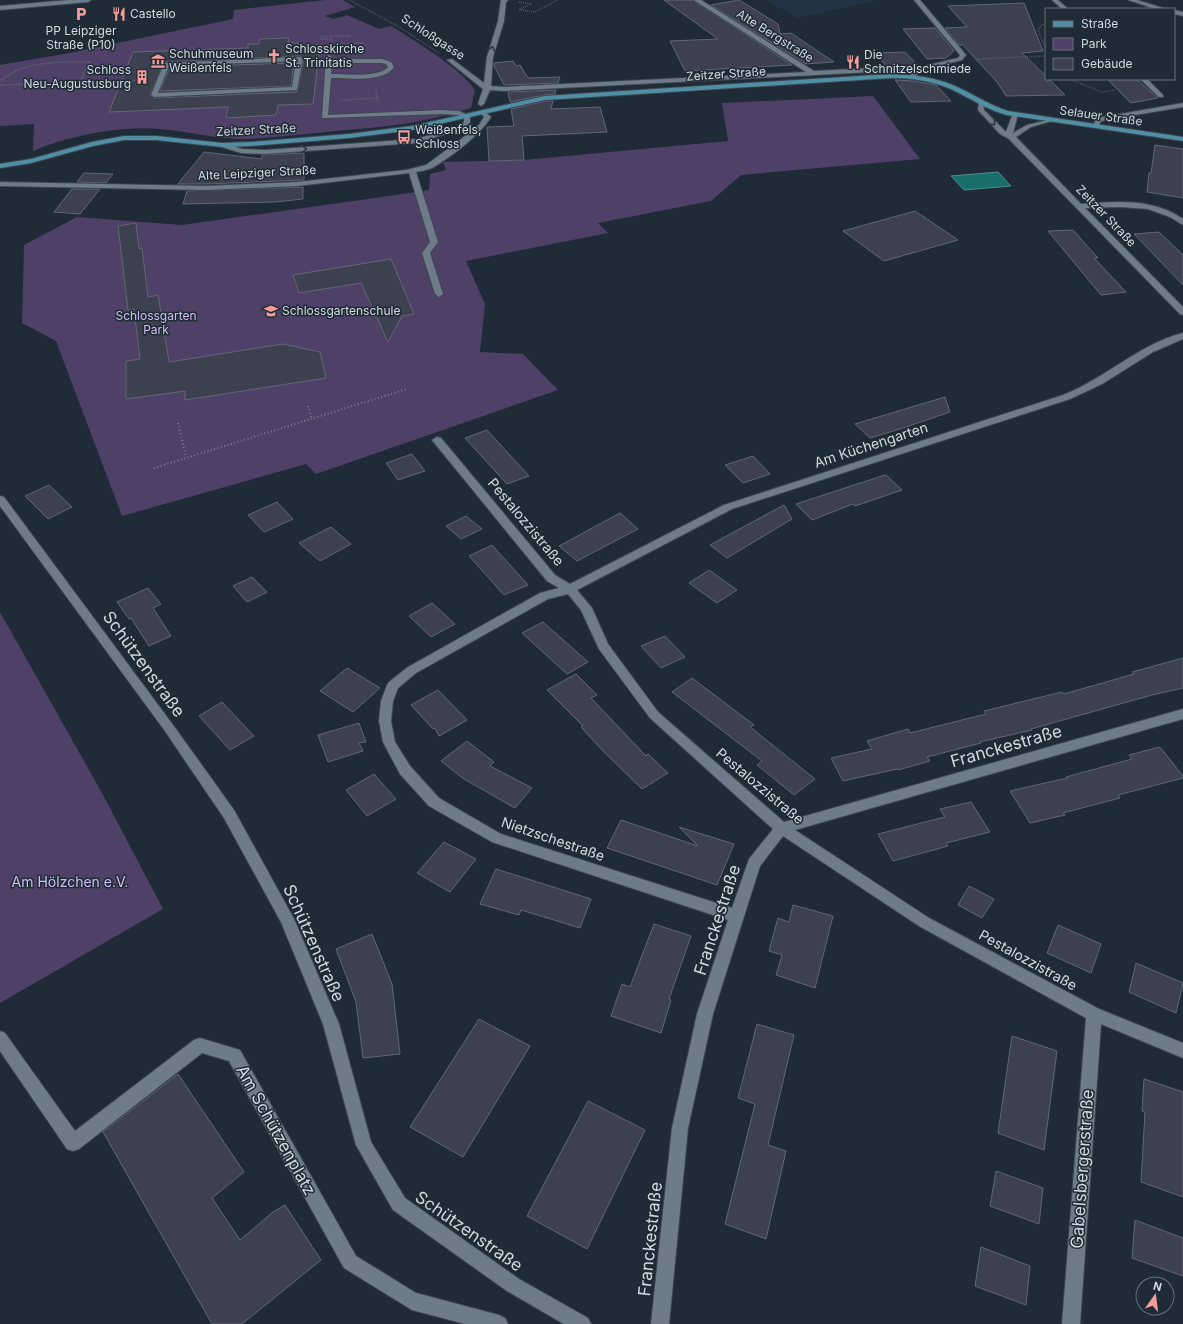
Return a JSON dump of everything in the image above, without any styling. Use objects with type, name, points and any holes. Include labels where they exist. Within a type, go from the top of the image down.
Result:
[{"type":"main road","name":"Zeitzer Straße","points":[[0,166],[31,161],[88,144],[124,138],[154,138],[225,145],[267,143],[383,132],[417,127],[468,116],[507,104],[545,98],[891,76],[913,77],[949,86],[968,95],[981,104],[1015,114]]},
{"type":"main road","name":"Selauer Straße","points":[[1015,114],[1183,139]]},
{"type":"street","points":[[0,8],[33,3],[57,3],[88,0]]},
{"type":"street","points":[[481,104],[486,88],[491,53],[500,27],[505,0]]},
{"type":"street","name":"Alte Bergstraße","points":[[697,0],[814,74],[819,80]]},
{"type":"street","name":"Zeitzer Straße","points":[[486,88],[506,89],[892,69],[918,70],[960,59],[962,55],[917,0]]},
{"type":"street","points":[[1055,0],[1064,8]]},
{"type":"street","points":[[1131,0],[1159,8]]},
{"type":"street","points":[[300,59],[295,89],[154,95],[160,80],[166,64],[300,59]]},
{"type":"street","name":"Zeitzer Straße","points":[[376,75],[389,70],[391,67],[389,63],[382,60],[329,59],[324,117],[441,112],[459,113],[468,116]]},
{"type":"street","name":"Schloßgasse","points":[[450,60],[486,88]]},
{"type":"street","points":[[913,77],[918,70]]},
{"type":"street","points":[[327,76],[376,75]]},
{"type":"street","points":[[1144,80],[1161,96]]},
{"type":"street","name":"Zeitzer Straße","points":[[981,104],[981,110],[1002,133],[1012,137],[1183,312]]},
{"type":"street","points":[[1096,126],[1098,120],[1105,118],[1183,105]]},
{"type":"street","name":"Alte Leipziger Straße","points":[[0,184],[206,188],[297,184],[412,170],[428,167],[486,123],[488,117],[483,112]]},
{"type":"street","points":[[1015,114],[1009,131],[1012,137],[1029,126],[1050,120]]},
{"type":"street","points":[[225,145],[241,151],[265,152],[416,140],[464,126],[467,123],[468,116]]},
{"type":"street","points":[[412,170],[434,242],[426,253],[438,294]]},
{"type":"street","points":[[1080,206],[1114,204],[1138,206],[1166,212],[1176,216],[1183,224]]},
{"type":"street","name":"Am Küchengarten","points":[[570,589],[728,507],[1033,409],[1098,382],[1146,353],[1171,340],[1183,336]]},
{"type":"street","name":"Pestalozzistraße","points":[[437,440],[551,578],[570,589],[586,608],[603,646],[654,715],[782,828],[924,922],[1094,1014],[1183,1051]]},
{"type":"street","name":"Schützenstraße","points":[[0,499],[169,728],[229,814],[287,919],[331,1024],[364,1145],[399,1204],[513,1285],[582,1324]]},
{"type":"street","name":"Nietzschestraße","points":[[570,589],[544,596],[412,670],[393,685],[387,701],[385,721],[389,742],[405,770],[434,802],[497,838],[736,916]]},
{"type":"street","name":"Franckestraße","points":[[660,1324],[680,1128],[705,1014],[754,863],[782,828],[1183,714]]},
{"type":"street","name":"Gabelsbergerstraße","points":[[1071,1324],[1094,1014]]},
{"type":"street","name":"Am Schützenplatz","points":[[0,1038],[73,1143],[200,1045],[234,1055],[350,1262],[412,1301],[499,1324]]},
{"type":"path","name":"Schloßgasse","points":[[349,0],[396,25],[450,60]]},
{"type":"path","points":[[528,2],[530,4],[519,10],[535,12],[558,0]]},
{"type":"path","points":[[1045,24],[1042,25],[1038,30],[1045,48]]},
{"type":"path","points":[[332,42],[332,39],[321,39],[322,36],[351,36]]},
{"type":"path","points":[[355,39],[362,43]]},
{"type":"path","points":[[978,59],[1045,56]]},
{"type":"path","points":[[0,81],[5,75],[13,71],[35,64],[90,62],[79,83]]},
{"type":"path","points":[[376,75],[377,98],[378,101],[382,103]]},
{"type":"path","points":[[0,86],[160,80]]},
{"type":"path","points":[[1072,80],[1102,92],[1116,90]]},
{"type":"path","points":[[339,100],[377,98]]},
{"type":"path","points":[[154,468],[407,389]]},
{"type":"path","points":[[308,406],[312,419]]},
{"type":"path","points":[[178,423],[186,458]]},
{"type":"shaded area","points":[[765,0],[878,0],[798,18]]},
{"type":"shaded area","points":[[998,172],[1011,186],[964,190],[951,176]]},
{"type":"green space","points":[[325,0],[343,0],[355,7],[325,16],[334,19],[347,15],[379,29],[391,26],[448,63],[468,81],[475,90],[471,108],[435,118],[402,124],[258,138],[238,139],[146,128],[113,130],[78,136],[33,151],[34,124],[0,126],[0,65],[69,53],[233,19],[234,10]]},
{"type":"green space","name":"Schlossgarten Park","points":[[873,96],[920,159],[741,175],[711,201],[598,223],[608,233],[466,261],[485,304],[480,352],[523,354],[558,390],[316,474],[306,464],[122,516],[56,341],[22,323],[24,245],[77,217],[182,225],[410,193],[429,190],[430,174],[446,170],[443,162],[524,160],[728,141],[722,103]]},
{"type":"green space","name":"Am Hölzchen e.V.","points":[[0,612],[102,793],[163,909],[0,1003]]},
{"type":"building","points":[[664,0],[693,0],[792,65],[685,71],[670,41],[718,39]]},
{"type":"building","points":[[739,0],[778,24],[780,34],[791,33],[834,62],[806,64],[711,5]]},
{"type":"building","points":[[1024,3],[1043,51],[1022,53],[1045,75],[1045,80],[1050,80],[1065,95],[1006,96],[997,82],[962,44],[960,46],[945,28],[967,27],[948,6]]},
{"type":"building","points":[[935,28],[954,51],[946,58],[927,59],[903,29]]},
{"type":"building","name":"Schloss Neu-Augustusburg","points":[[289,38],[288,43],[299,43],[298,46],[320,45],[313,104],[278,105],[276,115],[226,118],[228,107],[109,112],[133,52],[248,48],[248,44],[259,44],[260,39]],"holes":[[[300,56],[304,59],[297,92],[154,98],[150,95],[164,62]]]},
{"type":"building","points":[[905,52],[918,66],[886,66],[877,53]]},
{"type":"building","points":[[513,61],[516,66],[520,65],[528,78],[560,77],[558,83],[504,85],[494,66],[494,63]]},
{"type":"building","points":[[294,63],[291,86],[160,91],[170,67]]},
{"type":"building","points":[[895,80],[914,81],[936,85],[951,101],[911,102]]},
{"type":"building","points":[[1108,80],[1137,80],[1158,98],[1131,103]]},
{"type":"building","points":[[556,90],[555,94],[510,102],[508,92]]},
{"type":"building","points":[[545,101],[553,101],[551,109],[600,107],[607,132],[522,136],[524,160],[489,161],[487,127],[514,126],[511,109]]},
{"type":"building","points":[[1155,145],[1183,149],[1183,198],[1147,192],[1149,173],[1151,173]]},
{"type":"building","points":[[204,152],[262,159],[262,155],[304,153],[304,180],[178,184]]},
{"type":"building","points":[[84,173],[113,174],[106,183],[77,182]]},
{"type":"building","points":[[303,187],[303,199],[275,202],[183,204],[187,191]]},
{"type":"building","points":[[72,189],[100,189],[80,214],[54,212]]},
{"type":"building","points":[[915,211],[958,240],[884,261],[843,231]]},
{"type":"building","points":[[136,223],[139,249],[142,248],[148,297],[158,295],[169,362],[283,344],[320,352],[326,378],[185,400],[185,391],[126,399],[126,361],[140,359],[134,309],[128,310],[118,226]]},
{"type":"building","points":[[1073,230],[1098,258],[1094,258],[1126,292],[1101,295],[1048,231]]},
{"type":"building","points":[[1159,232],[1183,255],[1183,285],[1134,234]]},
{"type":"building","points":[[391,259],[414,314],[402,316],[388,342],[361,283],[299,293],[293,275]]},
{"type":"building","points":[[945,397],[950,412],[870,438],[855,424]]},
{"type":"building","points":[[487,430],[529,476],[507,484],[465,438]]},
{"type":"building","points":[[412,454],[425,471],[398,480],[386,463]]},
{"type":"building","points":[[753,456],[770,474],[743,483],[725,465]]},
{"type":"building","points":[[885,475],[902,490],[855,506],[853,504],[812,520],[796,504]]},
{"type":"building","points":[[49,485],[72,507],[48,519],[25,496]]},
{"type":"building","points":[[277,502],[293,519],[264,532],[248,515]]},
{"type":"building","points":[[784,505],[792,519],[727,558],[710,545]]},
{"type":"building","points":[[620,513],[638,529],[577,561],[559,546]]},
{"type":"building","points":[[466,516],[482,529],[461,539],[446,526]]},
{"type":"building","points":[[331,527],[351,544],[320,561],[299,543]]},
{"type":"building","points":[[492,545],[528,585],[504,595],[469,556]]},
{"type":"building","points":[[709,570],[737,590],[717,603],[689,583]]},
{"type":"building","points":[[252,577],[267,592],[247,602],[233,586]]},
{"type":"building","points":[[148,588],[161,604],[153,608],[171,636],[149,646],[131,618],[129,619],[117,602]]},
{"type":"building","points":[[432,603],[455,624],[431,637],[409,616]]},
{"type":"building","points":[[543,622],[588,662],[567,674],[522,633]]},
{"type":"building","points":[[665,636],[685,657],[661,668],[641,646]]},
{"type":"building","points":[[1183,658],[1183,688],[1152,695],[1031,729],[1032,730],[980,742],[981,743],[927,757],[930,761],[898,770],[843,781],[831,758],[872,749],[867,741],[908,729],[910,733],[986,714],[984,711],[1062,692],[1064,694],[1134,674],[1132,672]]},
{"type":"building","points":[[347,668],[380,688],[353,712],[320,691]]},
{"type":"building","points":[[576,674],[597,695],[591,698],[646,756],[648,754],[668,773],[642,789],[603,751],[581,727],[583,726],[547,690]]},
{"type":"building","points":[[692,678],[754,725],[750,727],[815,779],[794,795],[757,765],[762,761],[672,692]]},
{"type":"building","points":[[438,690],[467,720],[439,736],[435,728],[433,729],[411,705]]},
{"type":"building","points":[[222,702],[254,736],[230,750],[199,716]]},
{"type":"building","points":[[359,723],[366,742],[359,743],[363,751],[328,762],[318,735]]},
{"type":"building","points":[[467,741],[494,762],[490,766],[532,788],[515,808],[464,779],[441,761]]},
{"type":"building","points":[[1160,747],[1183,778],[1118,795],[1120,798],[1063,813],[1065,815],[1030,823],[1010,791],[1067,778],[1066,777],[1132,759],[1129,755]]},
{"type":"building","points":[[374,774],[396,799],[367,816],[346,790]]},
{"type":"building","points":[[971,802],[990,832],[946,843],[948,846],[893,861],[878,834],[945,817],[940,809]]},
{"type":"building","points":[[621,820],[698,846],[679,827],[734,844],[717,885],[607,848]]},
{"type":"building","points":[[444,842],[476,859],[450,892],[417,873]]},
{"type":"building","points":[[496,869],[591,899],[580,928],[521,910],[519,915],[480,904]]},
{"type":"building","points":[[969,886],[994,899],[982,918],[958,905]]},
{"type":"building","points":[[793,905],[833,916],[815,988],[776,975],[782,955],[769,951],[778,918],[789,922]]},
{"type":"building","points":[[654,924],[691,936],[669,999],[671,1000],[661,1033],[611,1016],[622,984],[630,987]]},
{"type":"building","points":[[1058,925],[1101,944],[1091,973],[1047,953]]},
{"type":"building","points":[[372,934],[392,984],[400,1054],[363,1058],[356,1002],[336,949]]},
{"type":"building","points":[[1136,963],[1183,983],[1176,1013],[1129,992]]},
{"type":"building","points":[[479,1019],[530,1046],[463,1157],[410,1127]]},
{"type":"building","points":[[757,1024],[794,1035],[768,1145],[786,1151],[766,1239],[725,1224],[755,1104],[738,1098]]},
{"type":"building","points":[[1012,1036],[1057,1051],[1044,1150],[998,1133]]},
{"type":"building","points":[[178,1074],[244,1172],[212,1198],[240,1240],[273,1212],[285,1205],[321,1260],[242,1324],[212,1324],[103,1132]]},
{"type":"building","points":[[1144,1079],[1183,1092],[1183,1197],[1141,1182],[1145,1112],[1142,1111]]},
{"type":"building","points":[[588,1101],[645,1130],[587,1249],[527,1216]]},
{"type":"building","points":[[996,1171],[1043,1188],[1039,1224],[990,1206]]},
{"type":"building","points":[[1135,1220],[1183,1238],[1183,1276],[1132,1258]]},
{"type":"building","points":[[981,1247],[1030,1266],[1026,1305],[975,1286]]},
{"type":"place","name":"PP Leipziger Straße (P10)","points":[[81,14]]},
{"type":"place","name":"Castello","points":[[119,14]]},
{"type":"place","name":"Schlosskirche St. Trinitatis","points":[[274,56]]},
{"type":"place","name":"Schuhmuseum Weißenfels","points":[[158,61]]},
{"type":"place","name":"Die Schnitzelschmiede","points":[[853,62]]},
{"type":"place","name":"Schloss Neu-Augustusburg","points":[[142,77]]},
{"type":"place","name":"Weißenfels, Schloss","points":[[404,137]]},
{"type":"place","name":"Schlossgartenschule","points":[[271,311]]}]
